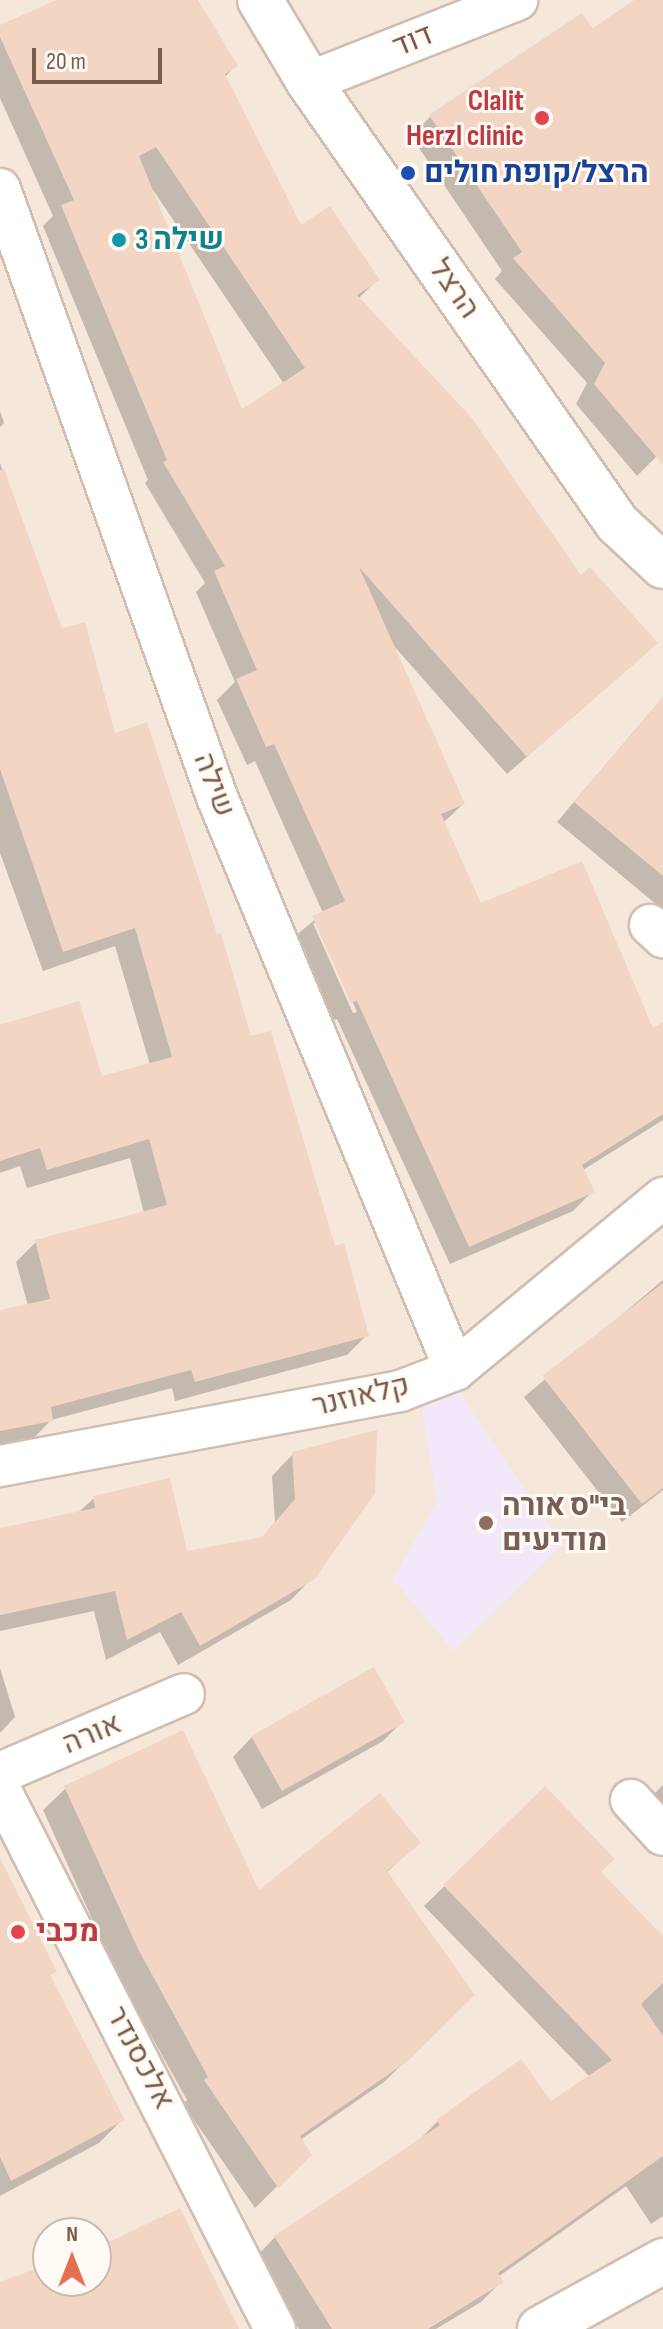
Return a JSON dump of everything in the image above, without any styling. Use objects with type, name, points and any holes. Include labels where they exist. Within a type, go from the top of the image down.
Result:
[{"type":"street","name":"הרצל","points":[[260,0],[309,82],[617,523],[663,566]]},
{"type":"street","name":"דוד","points":[[309,82],[517,0]]},
{"type":"street","name":"שילה","points":[[0,189],[217,797],[455,1370]]},
{"type":"street","name":"קלאוזנר","points":[[0,1466],[400,1391],[455,1370],[663,1198]]},
{"type":"street","name":"אורה","points":[[0,1773],[184,1694]]},
{"type":"street","name":"אלכסנדר","points":[[0,1789],[190,2154],[275,2329]]},
{"type":"street","points":[[631,1800],[663,1835]]},
{"type":"street","points":[[540,2329],[663,2261]]},
{"type":"shaded area","points":[[0,0],[663,0],[663,2329],[0,2329]]},
{"type":"shaded area","name":"בי\"ס אורה מודיעים","points":[[454,1385],[562,1545],[453,1651],[393,1579],[437,1501],[421,1402]]},
{"type":"building","points":[[56,0],[198,0],[238,66],[225,74],[301,225],[330,206],[380,280],[357,295],[471,417],[581,575],[590,567],[658,643],[527,757],[359,567],[465,804],[441,814],[481,903],[582,861],[653,1028],[663,1022],[663,1114],[582,1165],[595,1192],[469,1247],[357,1001],[351,1003],[312,916],[345,901],[274,744],[266,747],[236,679],[257,670],[214,571],[225,566],[163,462],[167,460],[61,205],[74,200],[0,37],[0,25]],"holes":[[[156,147],[305,368],[242,409],[139,156]]]},
{"type":"building","points":[[634,0],[663,0],[663,465],[594,384],[605,363],[513,258],[522,252],[429,115],[582,13],[593,28]]},
{"type":"building","points":[[4,469],[62,628],[85,622],[115,733],[147,722],[217,934],[221,933],[251,1036],[271,1031],[335,1246],[344,1243],[369,1336],[195,1382],[191,1370],[51,1407],[53,1421],[0,1431],[0,1310],[50,1299],[35,1240],[167,1205],[149,1139],[47,1170],[40,1148],[0,1161],[0,1025],[79,1001],[102,1076],[172,1057],[135,928],[63,952],[0,769],[0,470]]},
{"type":"building","points":[[663,697],[663,876],[574,802]]},
{"type":"building","points":[[663,1283],[663,1488],[642,1504],[542,1376]]},
{"type":"building","points":[[377,1430],[375,1493],[315,1579],[200,1646],[181,1612],[127,1640],[115,1591],[0,1615],[0,1528],[95,1508],[93,1496],[170,1478],[187,1551],[262,1537],[295,1499],[292,1452]]},
{"type":"building","points":[[374,1667],[405,1722],[282,1791],[251,1736]]},
{"type":"building","points":[[183,1730],[259,1890],[380,1793],[421,1843],[387,1871],[475,1995],[409,2060],[300,2136],[312,2155],[278,2188],[204,2080],[208,2077],[138,1949],[64,1786]]},
{"type":"building","points":[[545,1786],[615,1859],[601,1872],[663,1936],[663,1983],[641,2004],[663,2036],[663,2156],[498,2273],[504,2282],[428,2329],[332,2329],[274,2236],[440,2125],[436,2120],[521,2059],[551,2101],[612,2060],[443,1885]]},
{"type":"building","points":[[0,1858],[57,1972],[50,1975],[125,2120],[11,2181],[0,2157]]},
{"type":"building","points":[[180,2208],[239,2329],[0,2329],[0,2282],[32,2270],[32,2297],[112,2297],[112,2240]]},
{"type":"place","name":"Clalit Herzl clinic","points":[[542,118]]},
{"type":"place","name":"הרצל/קופת חולים","points":[[408,173]]},
{"type":"place","name":"שילה 3","points":[[119,240]]},
{"type":"place","name":"בי\"ס אורה מודיעים","points":[[486,1523]]},
{"type":"place","name":"מכבי","points":[[18,1932]]}]
